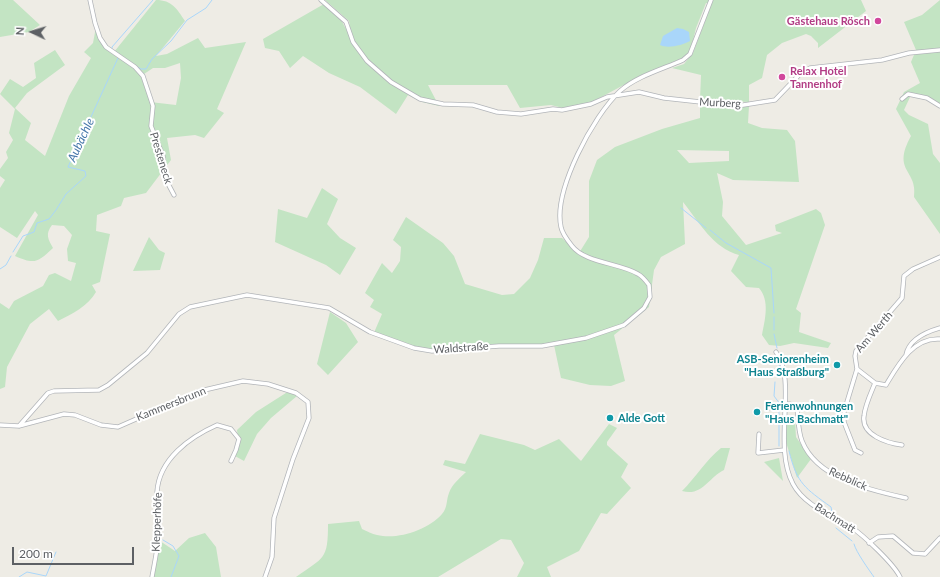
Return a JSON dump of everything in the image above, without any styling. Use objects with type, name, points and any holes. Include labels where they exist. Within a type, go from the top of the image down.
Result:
[{"type":"street","name":"Presteneck","points":[[90,0],[98,30],[106,47],[135,67],[143,76],[153,106],[151,126],[163,156],[165,178],[174,194]]},
{"type":"street","name":"Murberg","points":[[321,0],[346,22],[353,42],[367,61],[391,82],[420,99],[443,104],[473,105],[497,112],[521,114],[553,109],[562,110],[591,104],[607,97],[639,92],[664,98],[737,106],[775,100],[800,75],[810,68],[882,60],[909,53],[940,50]]},
{"type":"street","points":[[616,95],[633,83],[683,60],[690,54],[711,0]]},
{"type":"street","points":[[902,99],[908,94],[927,98],[940,106]]},
{"type":"street","name":"Waldstraße","points":[[19,426],[48,393],[54,391],[99,390],[121,376],[147,353],[179,314],[190,307],[247,295],[329,308],[370,332],[414,348],[432,351],[499,346],[542,346],[586,338],[624,325],[644,308],[650,297],[649,285],[638,274],[582,254],[572,247],[561,228],[560,210],[564,188],[574,162],[600,116],[616,95]]},
{"type":"street","name":"Am Werth","points":[[875,383],[857,369],[854,356],[856,351],[902,298],[904,276],[913,269],[940,257]]},
{"type":"street","points":[[906,356],[907,348],[917,339],[940,328]]},
{"type":"street","points":[[902,445],[876,437],[868,431],[864,423],[865,410],[875,383],[886,385],[912,348],[925,341],[940,339]]},
{"type":"street","name":"Bachmatt","points":[[776,352],[783,368],[785,384],[784,450],[786,465],[793,484],[807,501],[852,528],[889,561],[900,577]]},
{"type":"street","points":[[857,369],[846,406],[844,422],[855,450],[861,453]]},
{"type":"street","name":"Kammersbrunn","points":[[19,426],[64,414],[74,415],[101,425],[118,427],[200,391],[243,381],[268,384],[296,393],[308,402],[309,418],[293,459],[274,518],[272,557],[265,577]]},
{"type":"street","name":"Rebblick","points":[[784,406],[790,404],[797,407],[801,439],[811,456],[826,470],[865,488],[906,498]]},
{"type":"street","points":[[768,408],[784,406]]},
{"type":"street","points":[[0,425],[19,426]]},
{"type":"street","name":"Klepperhöfe","points":[[152,577],[158,540],[157,491],[160,477],[166,465],[183,445],[217,425],[231,429],[239,439],[231,462]]},
{"type":"street","points":[[759,434],[758,453],[784,450]]},
{"type":"street","points":[[869,543],[878,537],[893,536],[913,553],[925,554],[940,538]]},
{"type":"green space","points":[[0,0],[13,0],[40,25],[29,32],[0,37]]},
{"type":"green space","points":[[156,0],[162,0],[170,3],[177,9],[185,21],[156,56],[167,54],[198,38],[205,48],[246,42],[217,109],[224,113],[204,138],[195,135],[167,138],[171,160],[146,193],[124,198],[121,206],[97,215],[96,231],[110,234],[100,282],[92,285],[96,292],[84,305],[58,321],[49,309],[30,324],[7,367],[5,387],[0,389],[0,303],[9,309],[14,301],[43,286],[49,275],[55,273],[71,281],[76,263],[68,261],[67,249],[72,235],[64,226],[52,225],[48,231],[48,236],[53,248],[40,259],[36,261],[27,261],[15,256],[38,215],[35,211],[17,238],[0,227],[0,188],[5,180],[0,176],[0,169],[8,158],[6,152],[13,140],[9,133],[15,109],[0,94],[10,79],[23,87],[36,78],[34,63],[55,50],[65,65],[27,93],[15,108],[31,123],[25,140],[45,156],[69,96],[91,58],[84,52],[93,43],[96,27],[105,46],[111,53],[139,71],[150,102],[176,105],[181,78],[180,63],[165,68],[153,68],[144,74],[138,67],[114,52]]},
{"type":"green space","points":[[325,0],[861,0],[866,11],[818,48],[818,43],[811,36],[806,34],[782,43],[767,55],[762,78],[749,85],[749,102],[700,100],[701,75],[672,68],[684,64],[693,53],[711,5],[706,3],[696,28],[691,49],[685,57],[633,80],[592,102],[563,108],[551,105],[520,108],[507,85],[428,85],[439,106],[422,102],[408,95],[396,114],[360,87],[329,73],[303,56],[290,68],[279,51],[265,48],[263,39],[324,4],[340,18],[352,40],[349,21]]},
{"type":"green space","points":[[940,0],[940,104],[926,96],[911,95],[904,110],[909,115],[928,124],[933,154],[940,163],[940,234],[914,197],[912,181],[904,164],[906,148],[911,136],[896,109],[904,92],[920,83],[911,62],[916,50],[904,22],[922,15]]},
{"type":"green space","points":[[700,104],[749,106],[748,123],[762,128],[787,130],[795,141],[799,182],[733,180],[717,173],[723,202],[722,216],[746,245],[782,233],[776,231],[775,225],[816,209],[821,213],[825,225],[796,309],[801,313],[799,332],[831,343],[828,348],[794,343],[780,346],[769,345],[762,335],[766,304],[759,288],[746,287],[731,271],[739,255],[730,252],[714,240],[701,226],[683,202],[685,244],[661,257],[654,270],[649,307],[614,335],[625,381],[611,386],[590,385],[561,378],[554,345],[429,350],[396,343],[373,335],[382,314],[370,307],[374,300],[365,293],[382,263],[392,273],[400,261],[401,247],[393,240],[406,217],[443,243],[454,256],[465,284],[502,295],[514,294],[530,278],[538,260],[544,238],[562,238],[579,253],[589,237],[589,181],[597,160],[615,147],[662,129],[700,118]],"holes":[[[677,150],[729,151],[729,161],[689,163]]]},
{"type":"green space","points":[[322,188],[338,199],[327,224],[340,238],[356,248],[340,275],[326,265],[275,242],[278,209],[307,218]]},
{"type":"green space","points":[[149,237],[159,250],[165,253],[160,270],[133,271]]},
{"type":"green space","points":[[330,312],[346,323],[358,342],[328,375],[317,364]]},
{"type":"green space","points":[[289,391],[297,396],[271,418],[257,434],[244,461],[235,456],[239,444],[237,430],[256,412]]},
{"type":"green space","points":[[786,421],[795,421],[796,437],[811,459],[797,478],[786,442]]},
{"type":"green space","points":[[609,424],[617,428],[607,442],[607,445],[628,464],[621,477],[631,488],[607,514],[601,513],[579,551],[547,567],[551,577],[517,577],[524,563],[511,540],[501,539],[438,577],[296,577],[318,561],[322,556],[327,545],[328,524],[359,521],[362,529],[371,533],[377,535],[394,536],[403,535],[421,529],[436,520],[445,509],[450,490],[456,481],[466,472],[443,465],[445,460],[465,464],[480,434],[524,445],[535,450],[559,439],[581,461]]},
{"type":"green space","points":[[721,448],[730,448],[724,470],[700,489],[689,492],[682,491],[711,458]]},
{"type":"green space","points":[[779,458],[783,481],[764,462]]},
{"type":"green space","points":[[205,533],[216,547],[221,577],[153,577],[160,541],[175,551],[189,538]]},
{"type":"water","points":[[677,28],[689,32],[690,41],[675,46],[667,47],[660,45],[663,36]]},
{"type":"waterway","points":[[112,50],[112,47],[153,0]]},
{"type":"waterway","points":[[136,66],[141,69],[146,69],[152,59],[171,41],[187,20],[206,8],[212,0]]},
{"type":"waterway","name":"Aubächle","points":[[13,252],[23,236],[34,232],[37,223],[49,219],[66,194],[86,176],[85,171],[68,167],[118,58]]},
{"type":"waterway","points":[[681,208],[706,228]]},
{"type":"waterway","points":[[710,230],[726,243],[771,268],[774,313]]},
{"type":"waterway","name":"Aubächle","points":[[0,269],[6,265],[11,256]]},
{"type":"waterway","points":[[774,317],[774,330]]},
{"type":"waterway","points":[[774,334],[777,348]]},
{"type":"waterway","points":[[779,362],[780,374]]},
{"type":"waterway","points":[[775,382],[774,396],[780,404]]},
{"type":"waterway","points":[[779,411],[779,446]]},
{"type":"waterway","points":[[789,451],[795,471],[803,484],[808,490],[831,507],[832,512]]},
{"type":"waterway","points":[[836,528],[852,541]]},
{"type":"waterway","points":[[163,540],[173,546],[179,556],[171,577]]},
{"type":"waterway","points":[[854,544],[874,577]]},
{"type":"waterway","points":[[19,577],[27,572],[46,576],[56,552]]},
{"type":"place","name":"Gästehaus Rösch","points":[[878,21]]},
{"type":"place","name":"Relax Hotel Tannenhof","points":[[782,77]]},
{"type":"place","name":"ASB-Seniorenheim \"Haus Straßburg\"","points":[[837,365]]},
{"type":"place","name":"Ferienwohnungen \"Haus Bachmatt\"","points":[[757,412]]},
{"type":"place","name":"Alde Gott","points":[[610,418]]}]
